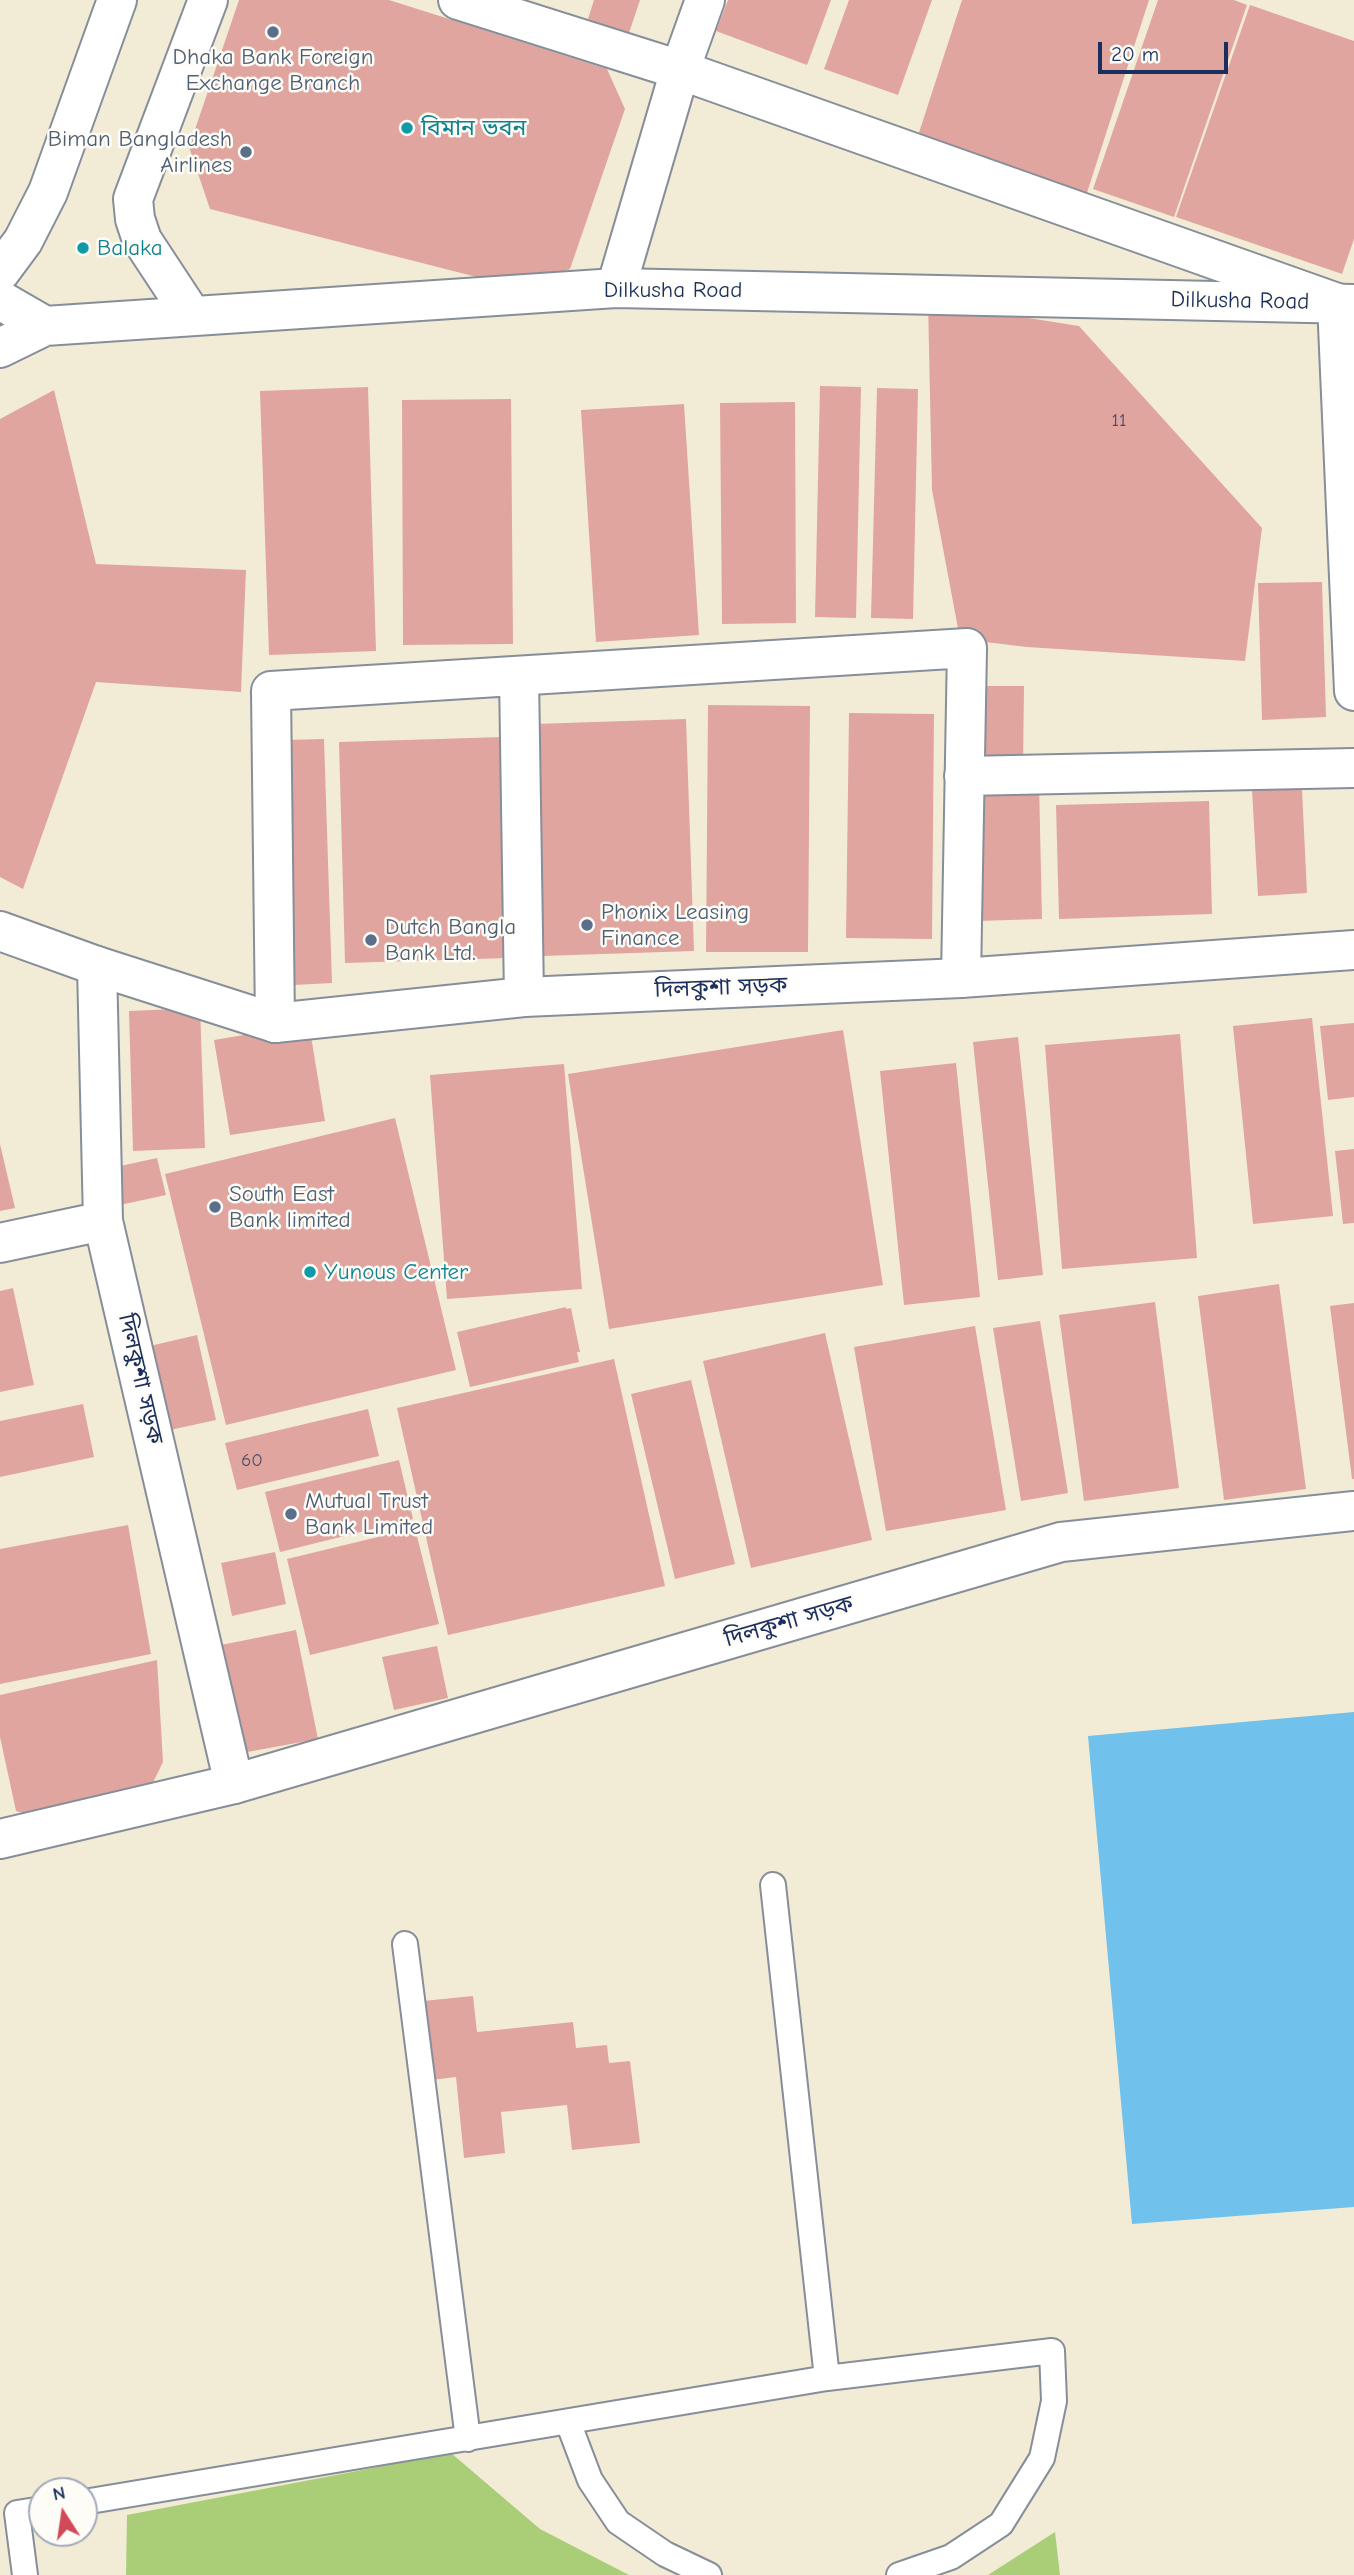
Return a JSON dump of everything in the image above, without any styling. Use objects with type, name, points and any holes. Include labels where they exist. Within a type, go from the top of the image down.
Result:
[{"type":"street","points":[[0,272],[23,241],[48,192],[117,0]]},
{"type":"street","points":[[192,316],[142,240],[135,219],[133,199],[208,0]]},
{"type":"street","points":[[458,0],[680,70],[1346,303],[1354,691]]},
{"type":"street","points":[[615,288],[680,70],[705,0]]},
{"type":"street","name":"Dilkusha Road","points":[[45,326],[615,288],[1346,303]]},
{"type":"street","points":[[0,300],[45,326]]},
{"type":"street","points":[[0,348],[45,326]]},
{"type":"street","points":[[275,1023],[271,691],[967,648],[961,978]]},
{"type":"street","points":[[520,676],[524,997]]},
{"type":"street","points":[[964,776],[1354,768]]},
{"type":"street","name":"দিলকুশা সড়ক","points":[[0,931],[97,966],[275,1023],[524,997],[961,978],[1354,950]]},
{"type":"street","name":"দিলকুশা সড়ক","points":[[97,966],[103,1221],[234,1784]]},
{"type":"street","points":[[0,1243],[103,1221]]},
{"type":"street","name":"দিলকুশা সড়ক","points":[[0,1837],[234,1784],[1061,1542],[1354,1511]]},
{"type":"lane","points":[[773,1885],[827,2378]]},
{"type":"lane","points":[[405,1944],[468,2439]]},
{"type":"lane","points":[[98,2500],[827,2378],[1052,2351],[1054,2401],[1042,2458],[1001,2524],[951,2557],[899,2575]]},
{"type":"lane","points":[[568,2423],[590,2480],[618,2522],[665,2554],[709,2575]]},
{"type":"lane","points":[[25,2575],[18,2513],[28,2511]]},
{"type":"green space","points":[[451,2453],[540,2529],[629,2575],[126,2575],[127,2515]]},
{"type":"green space","points":[[1055,2532],[1060,2575],[988,2575]]},
{"type":"water","points":[[1354,1712],[1354,2207],[1132,2224],[1088,1736]]},
{"type":"building","name":"বিমান ভবন","points":[[239,0],[389,0],[607,69],[625,109],[570,269],[516,287],[210,209],[189,147]]},
{"type":"building","points":[[594,0],[640,0],[629,33],[588,19]]},
{"type":"building","points":[[728,0],[831,0],[807,65],[716,31]]},
{"type":"building","points":[[849,0],[932,0],[898,95],[824,69]]},
{"type":"building","points":[[962,0],[1149,0],[1084,202],[914,148]]},
{"type":"building","points":[[1158,0],[1234,0],[1247,5],[1174,217],[1093,189]]},
{"type":"building","points":[[1250,5],[1354,41],[1354,239],[1342,274],[1176,217]]},
{"type":"building","points":[[928,302],[1079,326],[1262,528],[1245,661],[1027,647],[960,639],[932,490]]},
{"type":"building","points":[[820,386],[861,387],[856,618],[815,617]]},
{"type":"building","points":[[368,387],[376,651],[269,655],[260,391]]},
{"type":"building","points":[[877,388],[918,389],[913,619],[871,618]]},
{"type":"building","points":[[54,390],[96,564],[246,570],[241,692],[96,682],[23,889],[0,877],[0,419]]},
{"type":"building","points":[[511,399],[513,644],[403,645],[402,400]]},
{"type":"building","points":[[795,402],[796,623],[722,624],[720,403]]},
{"type":"building","points":[[684,404],[699,635],[596,642],[581,410]]},
{"type":"building","points":[[1322,582],[1326,717],[1262,720],[1258,583]]},
{"type":"building","points":[[976,686],[1024,686],[1023,767],[975,767]]},
{"type":"building","points":[[708,705],[810,706],[808,952],[706,952]]},
{"type":"building","points":[[849,713],[934,714],[932,939],[846,938]]},
{"type":"building","points":[[686,719],[694,951],[542,956],[534,724]]},
{"type":"building","points":[[503,737],[509,958],[345,963],[339,742]]},
{"type":"building","points":[[324,739],[332,983],[294,985],[285,740]]},
{"type":"building","points":[[1301,769],[1307,893],[1258,896],[1251,772]]},
{"type":"building","points":[[1039,782],[1042,919],[977,921],[974,784]]},
{"type":"building","points":[[1209,801],[1212,914],[1059,919],[1056,805]]},
{"type":"building","points":[[200,1008],[205,1148],[133,1151],[129,1011]]},
{"type":"building","points":[[1312,1018],[1333,1216],[1253,1224],[1233,1026]]},
{"type":"building","points":[[1354,1023],[1354,1097],[1328,1100],[1320,1026]]},
{"type":"building","points":[[309,1024],[325,1121],[230,1135],[214,1040]]},
{"type":"building","points":[[843,1030],[883,1285],[609,1329],[568,1074]]},
{"type":"building","points":[[1180,1034],[1197,1258],[1062,1269],[1045,1045]]},
{"type":"building","points":[[1018,1037],[1043,1275],[998,1280],[973,1042]]},
{"type":"building","points":[[956,1063],[980,1297],[904,1305],[880,1071]]},
{"type":"building","points":[[564,1064],[582,1289],[447,1299],[430,1075]]},
{"type":"building","name":"Yunous Center","points":[[395,1118],[456,1370],[226,1425],[165,1174]]},
{"type":"building","points":[[0,1144],[15,1208],[0,1211]]},
{"type":"building","points":[[1354,1149],[1354,1223],[1343,1224],[1335,1151]]},
{"type":"building","points":[[157,1158],[166,1195],[120,1205],[111,1168]]},
{"type":"building","points":[[1279,1284],[1306,1489],[1224,1500],[1198,1296]]},
{"type":"building","points":[[13,1288],[34,1385],[0,1392],[0,1291]]},
{"type":"building","points":[[1155,1302],[1179,1488],[1084,1501],[1059,1315]]},
{"type":"building","points":[[1354,1303],[1354,1479],[1352,1479],[1330,1306]]},
{"type":"building","points":[[571,1308],[580,1352],[577,1352],[579,1362],[470,1387],[457,1332]]},
{"type":"building","points":[[1040,1321],[1068,1493],[1021,1501],[993,1328]]},
{"type":"building","points":[[975,1326],[1006,1510],[886,1531],[854,1347]]},
{"type":"building","points":[[825,1333],[872,1540],[751,1568],[703,1361]]},
{"type":"building","points":[[197,1335],[216,1420],[161,1432],[141,1348]]},
{"type":"building","points":[[614,1359],[665,1586],[448,1635],[397,1408]]},
{"type":"building","points":[[691,1380],[735,1564],[675,1579],[631,1394]]},
{"type":"building","points":[[83,1404],[94,1457],[0,1477],[0,1421]]},
{"type":"building","points":[[368,1409],[379,1456],[237,1490],[225,1443]]},
{"type":"building","points":[[399,1460],[413,1519],[280,1552],[265,1492]]},
{"type":"building","points":[[128,1525],[151,1654],[0,1684],[0,1549]]},
{"type":"building","points":[[415,1528],[439,1624],[310,1655],[287,1559]]},
{"type":"building","points":[[275,1552],[286,1604],[232,1616],[221,1563]]},
{"type":"building","points":[[296,1630],[318,1739],[242,1753],[221,1645]]},
{"type":"building","points":[[437,1646],[448,1698],[394,1710],[382,1657]]},
{"type":"building","points":[[157,1660],[163,1762],[143,1803],[46,1820],[16,1811],[0,1737],[0,1695]]},
{"type":"building","points":[[473,1996],[477,2032],[573,2022],[576,2048],[607,2045],[609,2063],[630,2061],[640,2143],[572,2150],[567,2105],[501,2112],[505,2153],[464,2158],[456,2077],[431,2080],[423,2001]]},
{"type":"place","name":"Dhaka Bank Foreign Exchange Branch","points":[[273,32]]},
{"type":"place","name":"বিমান ভবন","points":[[407,128]]},
{"type":"place","name":"Biman Bangladesh Airlines","points":[[246,152]]},
{"type":"place","name":"Balaka","points":[[83,248]]},
{"type":"place","name":"Phonix Leasing Finance","points":[[587,925]]},
{"type":"place","name":"Dutch Bangla Bank Ltd.","points":[[371,940]]},
{"type":"place","name":"South East Bank limited","points":[[215,1207]]},
{"type":"place","name":"Yunous Center","points":[[310,1272]]},
{"type":"place","name":"Mutual Trust Bank Limited","points":[[291,1514]]}]
